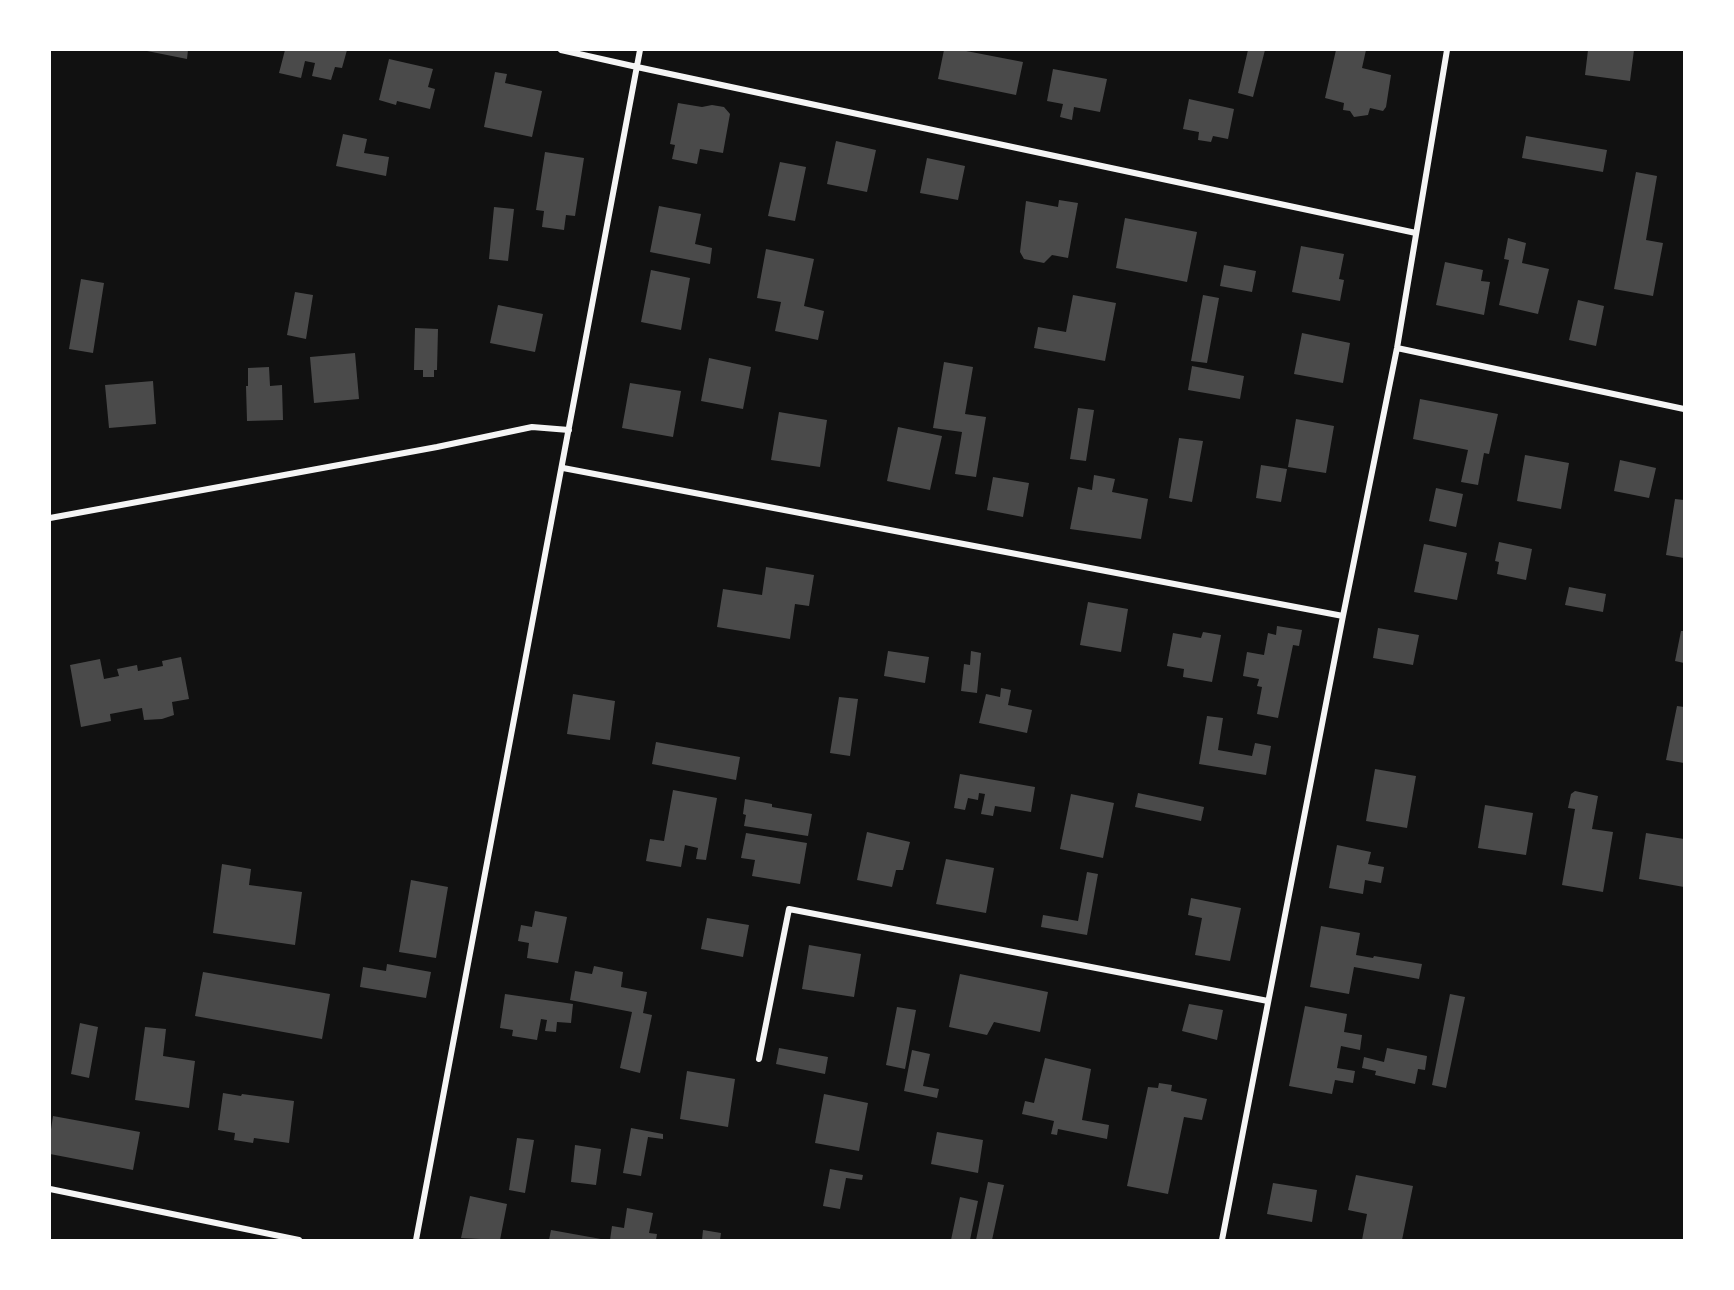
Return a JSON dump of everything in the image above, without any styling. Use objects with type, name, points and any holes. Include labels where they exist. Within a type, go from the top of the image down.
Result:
[{"type":"street","points":[[561,50],[1416,233]]},
{"type":"street","points":[[416,1240],[640,50]]},
{"type":"street","points":[[1222,1240],[1397,348],[1447,50]]},
{"type":"street","points":[[1397,348],[1684,409]]},
{"type":"street","points":[[50,518],[426,449],[532,427],[569,430]]},
{"type":"street","points":[[563,468],[1343,616]]},
{"type":"street","points":[[759,1059],[789,909],[1268,1001]]},
{"type":"street","points":[[50,1189],[299,1240]]},
{"type":"building","points":[[142,50],[188,50],[187,59]]},
{"type":"building","points":[[285,50],[347,50],[342,68],[335,67],[331,80],[312,76],[315,63],[305,61],[301,78],[279,73]]},
{"type":"building","points":[[944,50],[961,50],[1023,62],[1016,95],[938,79]]},
{"type":"building","points":[[1248,50],[1265,50],[1253,97],[1238,93]]},
{"type":"building","points":[[1336,50],[1366,50],[1362,68],[1391,75],[1386,107],[1383,111],[1370,108],[1368,115],[1354,117],[1350,111],[1343,110],[1344,103],[1325,98]]},
{"type":"building","points":[[1588,50],[1634,50],[1630,81],[1585,75]]},
{"type":"building","points":[[389,59],[433,69],[428,87],[435,89],[430,109],[397,101],[396,105],[379,100]]},
{"type":"building","points":[[1053,69],[1107,79],[1100,112],[1074,107],[1072,120],[1060,117],[1063,104],[1047,101]]},
{"type":"building","points":[[495,72],[507,74],[505,83],[542,91],[532,137],[484,127]]},
{"type":"building","points":[[1189,99],[1234,109],[1228,139],[1213,136],[1211,142],[1198,140],[1199,132],[1183,129]]},
{"type":"building","points":[[678,103],[702,107],[712,105],[724,107],[730,114],[723,153],[700,149],[697,164],[672,159],[675,145],[670,144]]},
{"type":"building","points":[[343,134],[367,139],[364,153],[389,157],[386,176],[336,166]]},
{"type":"building","points":[[1526,136],[1607,150],[1603,172],[1522,158]]},
{"type":"building","points":[[836,141],[876,150],[867,192],[827,184]]},
{"type":"building","points":[[545,152],[584,158],[575,216],[566,215],[564,230],[542,227],[544,211],[536,210]]},
{"type":"building","points":[[927,158],[965,166],[958,200],[920,193]]},
{"type":"building","points":[[780,162],[806,167],[795,221],[768,216]]},
{"type":"building","points":[[1636,172],[1657,176],[1646,240],[1663,243],[1653,296],[1614,289]]},
{"type":"building","points":[[1059,200],[1078,203],[1068,258],[1052,255],[1044,263],[1024,259],[1020,252],[1026,201],[1058,207]]},
{"type":"building","points":[[659,206],[701,214],[695,244],[712,248],[710,264],[650,252]]},
{"type":"building","points":[[494,207],[514,209],[508,261],[489,259]]},
{"type":"building","points":[[1125,218],[1197,232],[1187,282],[1116,268]]},
{"type":"building","points":[[1508,238],[1526,243],[1522,263],[1549,269],[1538,314],[1499,305],[1509,260],[1504,259]]},
{"type":"building","points":[[1301,246],[1344,254],[1339,279],[1344,280],[1340,301],[1292,292]]},
{"type":"building","points":[[766,249],[814,259],[804,306],[824,311],[818,340],[775,331],[781,302],[757,298]]},
{"type":"building","points":[[1445,262],[1483,270],[1481,281],[1490,282],[1484,315],[1436,305]]},
{"type":"building","points":[[1224,265],[1256,271],[1252,292],[1220,286]]},
{"type":"building","points":[[651,270],[690,278],[681,330],[641,322]]},
{"type":"building","points":[[81,279],[104,283],[93,353],[69,349]]},
{"type":"building","points":[[295,292],[313,295],[306,339],[287,335]]},
{"type":"building","points":[[1073,295],[1116,303],[1105,361],[1034,348],[1038,327],[1066,332]]},
{"type":"building","points":[[1203,295],[1219,298],[1207,363],[1191,361]]},
{"type":"building","points":[[1578,300],[1604,306],[1596,346],[1569,340]]},
{"type":"building","points":[[498,305],[543,314],[535,352],[490,343]]},
{"type":"building","points":[[415,328],[438,329],[437,370],[434,370],[434,377],[423,377],[423,370],[414,370]]},
{"type":"building","points":[[1302,333],[1350,343],[1343,383],[1294,374]]},
{"type":"building","points":[[355,353],[359,399],[314,403],[310,357]]},
{"type":"building","points":[[709,358],[751,367],[743,409],[701,401]]},
{"type":"building","points":[[944,362],[973,367],[965,414],[986,417],[976,477],[955,474],[962,432],[933,428]]},
{"type":"building","points":[[1192,366],[1244,376],[1240,399],[1188,390]]},
{"type":"building","points":[[269,367],[270,386],[282,385],[283,420],[247,421],[248,368]]},
{"type":"building","points":[[153,381],[156,424],[109,428],[105,385]]},
{"type":"building","points":[[630,383],[681,391],[673,437],[622,428]]},
{"type":"building","points":[[1420,399],[1498,414],[1489,454],[1484,453],[1478,485],[1461,482],[1468,450],[1413,439]]},
{"type":"building","points":[[1078,408],[1094,410],[1086,461],[1070,459]]},
{"type":"building","points":[[779,412],[827,420],[820,467],[771,460]]},
{"type":"building","points":[[1296,419],[1334,426],[1326,473],[1288,467]]},
{"type":"building","points":[[898,427],[942,436],[930,490],[887,481]]},
{"type":"building","points":[[1179,438],[1203,441],[1192,502],[1169,498]]},
{"type":"building","points":[[1525,455],[1569,463],[1561,509],[1517,501]]},
{"type":"building","points":[[1620,460],[1656,468],[1649,498],[1614,491]]},
{"type":"building","points":[[1261,465],[1287,469],[1281,502],[1256,498]]},
{"type":"building","points":[[1094,475],[1115,479],[1112,492],[1148,499],[1141,539],[1070,529],[1078,487],[1092,490]]},
{"type":"building","points":[[993,477],[1029,483],[1023,517],[987,510]]},
{"type":"building","points":[[1436,488],[1463,494],[1456,527],[1429,521]]},
{"type":"building","points":[[1675,499],[1684,500],[1684,558],[1666,555]]},
{"type":"building","points":[[1499,542],[1532,549],[1526,580],[1497,574],[1499,562],[1495,561]]},
{"type":"building","points":[[1424,544],[1467,553],[1457,600],[1414,592]]},
{"type":"building","points":[[766,567],[814,575],[809,606],[795,604],[790,639],[717,627],[723,589],[762,595]]},
{"type":"building","points":[[1569,587],[1606,594],[1603,612],[1565,605]]},
{"type":"building","points":[[1088,602],[1128,609],[1121,652],[1080,645]]},
{"type":"building","points":[[1277,626],[1302,630],[1299,646],[1293,645],[1278,718],[1257,714],[1262,687],[1257,686],[1259,679],[1243,676],[1247,652],[1264,655],[1268,633],[1276,635]]},
{"type":"building","points":[[1378,628],[1419,635],[1413,665],[1373,658]]},
{"type":"building","points":[[1681,631],[1684,631],[1684,663],[1675,661]]},
{"type":"building","points":[[1203,632],[1221,635],[1212,682],[1183,677],[1184,669],[1167,666],[1173,633],[1201,638]]},
{"type":"building","points":[[888,651],[929,657],[925,683],[884,676]]},
{"type":"building","points":[[971,651],[981,653],[977,693],[961,691],[964,664],[970,665]]},
{"type":"building","points":[[181,657],[189,699],[172,702],[174,715],[162,719],[144,720],[142,708],[110,714],[111,721],[81,727],[70,665],[100,659],[104,679],[119,676],[117,669],[137,665],[138,671],[163,666],[162,661]]},
{"type":"building","points":[[1001,688],[1011,690],[1008,705],[1032,710],[1027,733],[979,723],[986,694],[1000,697]]},
{"type":"building","points":[[573,694],[615,701],[610,740],[567,734]]},
{"type":"building","points":[[839,697],[858,699],[850,756],[830,753]]},
{"type":"building","points":[[1677,706],[1684,707],[1684,763],[1666,760]]},
{"type":"building","points":[[1207,716],[1223,718],[1218,750],[1252,756],[1255,743],[1271,746],[1266,775],[1199,764]]},
{"type":"building","points":[[656,742],[740,757],[736,780],[652,764]]},
{"type":"building","points":[[1375,769],[1416,776],[1407,828],[1366,821]]},
{"type":"building","points":[[960,774],[1035,787],[1031,812],[995,806],[993,816],[981,814],[985,794],[979,793],[978,800],[968,798],[965,810],[954,808]]},
{"type":"building","points":[[673,790],[717,798],[706,860],[696,859],[698,848],[685,845],[681,867],[646,861],[650,839],[664,841]]},
{"type":"building","points":[[1575,791],[1598,796],[1592,829],[1613,832],[1603,892],[1562,885],[1575,809],[1568,808],[1571,794]]},
{"type":"building","points":[[1138,793],[1204,807],[1201,821],[1135,807]]},
{"type":"building","points":[[1071,794],[1114,803],[1103,858],[1060,849]]},
{"type":"building","points":[[745,799],[772,804],[772,807],[812,814],[808,836],[744,826]]},
{"type":"building","points":[[1485,805],[1533,813],[1526,855],[1478,848]]},
{"type":"building","points":[[867,832],[910,842],[903,870],[896,870],[892,887],[857,880]]},
{"type":"building","points":[[746,833],[807,843],[800,884],[752,876],[755,860],[741,858]]},
{"type":"building","points":[[1646,833],[1684,839],[1684,887],[1639,879]]},
{"type":"building","points":[[1337,845],[1371,852],[1368,864],[1384,867],[1381,883],[1365,880],[1363,894],[1329,888]]},
{"type":"building","points":[[946,859],[994,868],[986,913],[936,904]]},
{"type":"building","points":[[222,864],[251,869],[249,885],[302,892],[295,945],[213,933]]},
{"type":"building","points":[[1087,872],[1098,874],[1087,935],[1041,927],[1043,915],[1078,921]]},
{"type":"building","points":[[411,880],[448,887],[436,958],[399,952]]},
{"type":"building","points":[[1191,898],[1241,908],[1230,961],[1195,955],[1202,918],[1188,915]]},
{"type":"building","points":[[535,911],[567,917],[558,963],[527,958],[529,943],[518,941],[521,925],[532,927]]},
{"type":"building","points":[[707,918],[749,925],[743,957],[701,949]]},
{"type":"building","points":[[1321,926],[1360,933],[1356,955],[1422,964],[1419,979],[1354,967],[1349,994],[1310,987]]},
{"type":"building","points":[[809,945],[861,954],[854,997],[802,989]]},
{"type":"building","points":[[387,964],[431,972],[426,998],[360,987],[363,967],[386,971]]},
{"type":"building","points":[[594,966],[623,972],[621,987],[647,992],[643,1013],[652,1015],[640,1073],[620,1068],[632,1012],[570,1000],[575,971],[592,974]]},
{"type":"building","points":[[203,972],[330,994],[322,1039],[195,1016]]},
{"type":"building","points":[[960,974],[1048,992],[1040,1032],[994,1022],[987,1035],[949,1027]]},
{"type":"building","points":[[505,994],[573,1004],[571,1023],[557,1022],[556,1032],[545,1031],[547,1020],[541,1019],[537,1040],[512,1036],[513,1030],[500,1028]]},
{"type":"building","points":[[1450,994],[1465,997],[1446,1088],[1432,1085]]},
{"type":"building","points":[[1189,1004],[1223,1010],[1217,1040],[1182,1031]]},
{"type":"building","points":[[1305,1006],[1347,1014],[1344,1032],[1362,1035],[1360,1050],[1341,1046],[1337,1068],[1355,1071],[1353,1083],[1335,1080],[1332,1094],[1289,1086]]},
{"type":"building","points":[[897,1007],[916,1010],[905,1069],[886,1065]]},
{"type":"building","points":[[80,1023],[98,1027],[89,1078],[71,1074]]},
{"type":"building","points":[[145,1027],[166,1029],[163,1056],[195,1061],[189,1108],[135,1100]]},
{"type":"building","points":[[779,1048],[828,1057],[825,1074],[776,1064]]},
{"type":"building","points":[[1387,1048],[1427,1056],[1425,1070],[1418,1069],[1415,1084],[1375,1075],[1376,1071],[1362,1068],[1364,1057],[1384,1062]]},
{"type":"building","points":[[912,1050],[930,1054],[923,1086],[939,1089],[937,1098],[904,1091]]},
{"type":"building","points":[[1045,1058],[1091,1069],[1082,1120],[1109,1125],[1107,1139],[1058,1129],[1057,1135],[1051,1134],[1054,1121],[1022,1114],[1025,1101],[1034,1103]]},
{"type":"building","points":[[687,1071],[735,1079],[728,1127],[680,1119]]},
{"type":"building","points":[[1159,1083],[1172,1085],[1171,1091],[1207,1099],[1202,1120],[1184,1117],[1168,1194],[1127,1186],[1148,1087],[1158,1088]]},
{"type":"building","points":[[223,1093],[294,1101],[289,1143],[254,1138],[253,1143],[234,1140],[235,1133],[218,1130]]},
{"type":"building","points":[[824,1094],[868,1103],[859,1151],[815,1143]]},
{"type":"building","points":[[53,1116],[140,1132],[133,1170],[50,1154]]},
{"type":"building","points":[[631,1128],[663,1134],[663,1139],[648,1137],[641,1176],[623,1173]]},
{"type":"building","points":[[937,1132],[983,1140],[978,1173],[931,1164]]},
{"type":"building","points":[[517,1138],[534,1140],[525,1193],[509,1190]]},
{"type":"building","points":[[575,1145],[601,1149],[596,1185],[571,1182]]},
{"type":"building","points":[[830,1169],[863,1175],[862,1180],[846,1178],[840,1209],[823,1206]]},
{"type":"building","points":[[1356,1175],[1413,1186],[1402,1240],[1362,1240],[1367,1214],[1348,1210]]},
{"type":"building","points":[[988,1182],[1004,1185],[992,1240],[976,1240]]},
{"type":"building","points":[[1273,1183],[1317,1190],[1312,1222],[1267,1214]]},
{"type":"building","points":[[470,1196],[507,1204],[500,1240],[461,1238]]},
{"type":"building","points":[[960,1197],[978,1201],[970,1240],[951,1240]]},
{"type":"building","points":[[627,1208],[653,1213],[649,1233],[657,1234],[656,1240],[610,1240],[612,1226],[624,1228]]},
{"type":"building","points":[[551,1230],[601,1239],[601,1240],[549,1240]]},
{"type":"building","points":[[703,1230],[721,1233],[720,1240],[702,1240]]}]
